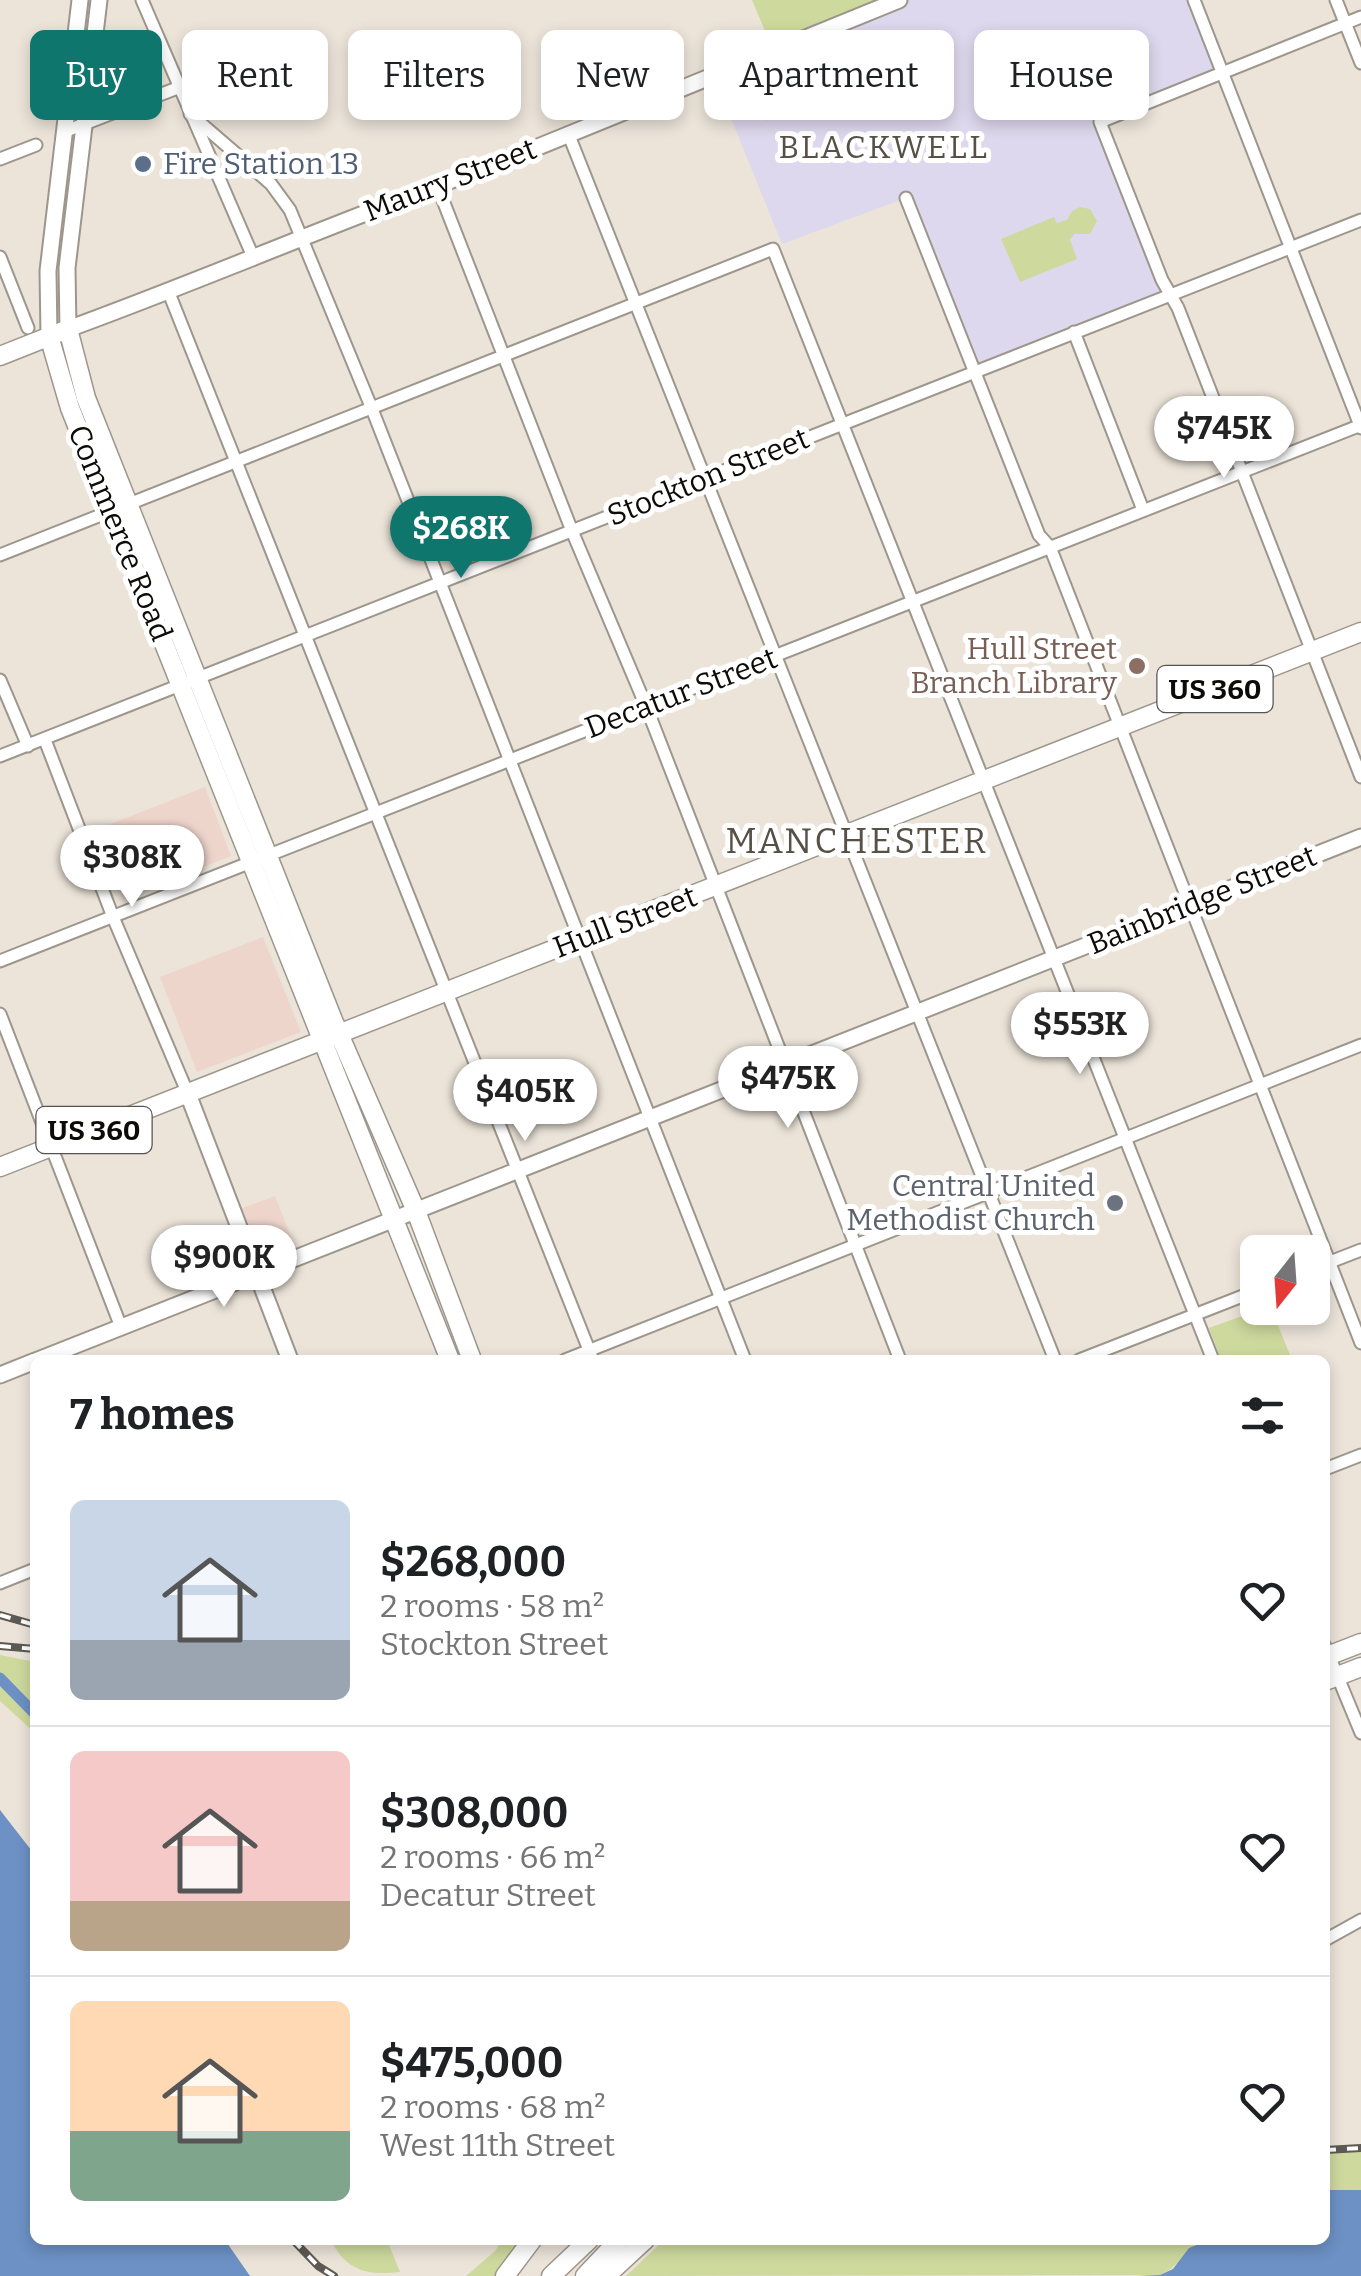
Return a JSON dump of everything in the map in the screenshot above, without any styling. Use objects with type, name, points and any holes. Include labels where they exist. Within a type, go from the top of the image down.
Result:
[{"type":"main road","name":"Maury Street","points":[[0,356],[68,330]]},
{"type":"main road","name":"Commerce Road","points":[[68,330],[86,398],[129,504],[189,683]]},
{"type":"main road","name":"Commerce Road","points":[[49,336],[64,392],[111,512],[189,683],[259,860],[321,1042],[448,1355]]},
{"type":"main road","name":"Hull Street","points":[[0,1168],[1361,632]]},
{"type":"main road","name":"Commerce Road","points":[[259,860],[416,1211],[470,1355]]},
{"type":"main road","points":[[1330,1652],[1361,1643]]},
{"type":"main road","points":[[1331,1678],[1361,1667]]},
{"type":"main road","points":[[504,2276],[528,2245]]},
{"type":"main road","points":[[552,2276],[584,2245]]},
{"type":"main road","points":[[585,2276],[614,2245]]},
{"type":"main road","points":[[606,2276],[640,2245]]},
{"type":"street","name":"Commerce Road","points":[[49,336],[48,271],[80,0]]},
{"type":"street","name":"Commerce Road","points":[[68,330],[67,268],[99,0]]},
{"type":"street","points":[[142,0],[182,92]]},
{"type":"street","name":"Maury Street","points":[[68,330],[501,162],[899,0]]},
{"type":"street","points":[[1194,0],[1361,426]]},
{"type":"street","points":[[1336,0],[1361,63]]},
{"type":"street","points":[[1361,17],[1100,122],[1361,777]]},
{"type":"street","points":[[66,132],[180,87]]},
{"type":"street","points":[[193,120],[254,259]]},
{"type":"street","points":[[197,120],[283,197],[302,239],[743,1355]]},
{"type":"street","points":[[568,133],[1052,1355]]},
{"type":"street","points":[[0,159],[36,145]]},
{"type":"street","points":[[437,185],[572,531],[646,706],[898,1355]]},
{"type":"street","points":[[906,198],[1039,535],[1050,547],[1318,1235]]},
{"type":"street","name":"Stockton Street","points":[[0,756],[1361,220]]},
{"type":"street","points":[[0,555],[773,249],[1212,1355]]},
{"type":"street","points":[[0,256],[28,328]]},
{"type":"street","points":[[169,293],[592,1355]]},
{"type":"street","points":[[1074,332],[1143,510]]},
{"type":"street","name":"Decatur Street","points":[[0,961],[1361,426]]},
{"type":"street","points":[[0,680],[28,746]]},
{"type":"street","points":[[45,740],[288,1355]]},
{"type":"street","name":"Bainbridge Street","points":[[52,1355],[1361,838]]},
{"type":"street","points":[[0,1014],[121,1328]]},
{"type":"street","points":[[594,1355],[721,1299],[1361,1045]]},
{"type":"street","points":[[1330,1262],[1361,1250]]},
{"type":"street","points":[[1330,1265],[1361,1343]]},
{"type":"street","points":[[1092,1355],[1240,1297]]},
{"type":"street","name":"Bainbridge Street","points":[[0,1375],[30,1364]]},
{"type":"street","points":[[1330,1467],[1361,1455]]},
{"type":"street","points":[[0,1582],[30,1571]]},
{"type":"street","points":[[1331,1678],[1361,1733]]},
{"type":"street","points":[[1330,1937],[1361,1920]]},
{"type":"shaded area","points":[[900,0],[1194,0],[1223,72],[1149,102],[1149,30],[974,30],[974,120],[1105,120],[1100,122],[1171,295],[975,371],[906,198],[782,244],[732,120],[954,120],[954,30],[824,30]]},
{"type":"shaded area","points":[[205,787],[231,856],[123,899],[95,830]]},
{"type":"shaded area","points":[[263,937],[301,1032],[197,1072],[160,977]]},
{"type":"shaded area","points":[[275,1196],[294,1244],[262,1258],[242,1208]]},
{"type":"green space","points":[[752,0],[900,0],[824,30],[765,30]]},
{"type":"green space","points":[[1080,207],[1090,209],[1097,221],[1090,234],[1074,234],[1070,240],[1077,259],[1020,282],[1001,239],[1054,217],[1057,223],[1067,220]]},
{"type":"green space","points":[[1240,1317],[1240,1325],[1278,1325],[1290,1355],[1219,1355],[1209,1328]]},
{"type":"green space","points":[[0,1655],[30,1661],[30,1728],[0,1701]]},
{"type":"green space","points":[[1361,2151],[1361,2190],[1330,2190],[1330,2152]]},
{"type":"green space","points":[[334,2245],[389,2245],[400,2272],[358,2269]]},
{"type":"green space","points":[[499,2245],[520,2245],[497,2276],[466,2276]]},
{"type":"green space","points":[[659,2245],[1200,2245],[1160,2275],[626,2276]]},
{"type":"water","points":[[0,1810],[30,1849],[30,2245],[228,2245],[250,2276],[0,2276]]},
{"type":"water","points":[[1330,2190],[1361,2190],[1361,2276],[1138,2276],[1160,2275],[1173,2269],[1189,2248],[1330,2245]]},
{"type":"waterway","points":[[0,1678],[30,1709]]},
{"type":"railway","points":[[0,1615],[30,1624]]},
{"type":"railway","points":[[0,1646],[30,1649]]},
{"type":"railway","points":[[1330,2150],[1361,2148]]},
{"type":"railway","points":[[298,2245],[334,2276]]},
{"type":"place","name":"Fire Station 13","points":[[143,164]]},
{"type":"place","name":"Hull Street Branch Library","points":[[1137,666]]},
{"type":"place","name":"Central United Methodist Church","points":[[1115,1203]]},
{"type":"district","name":"BLACKWELL","points":[[884,147]]},
{"type":"district","name":"MANCHESTER","points":[[857,841]]}]
